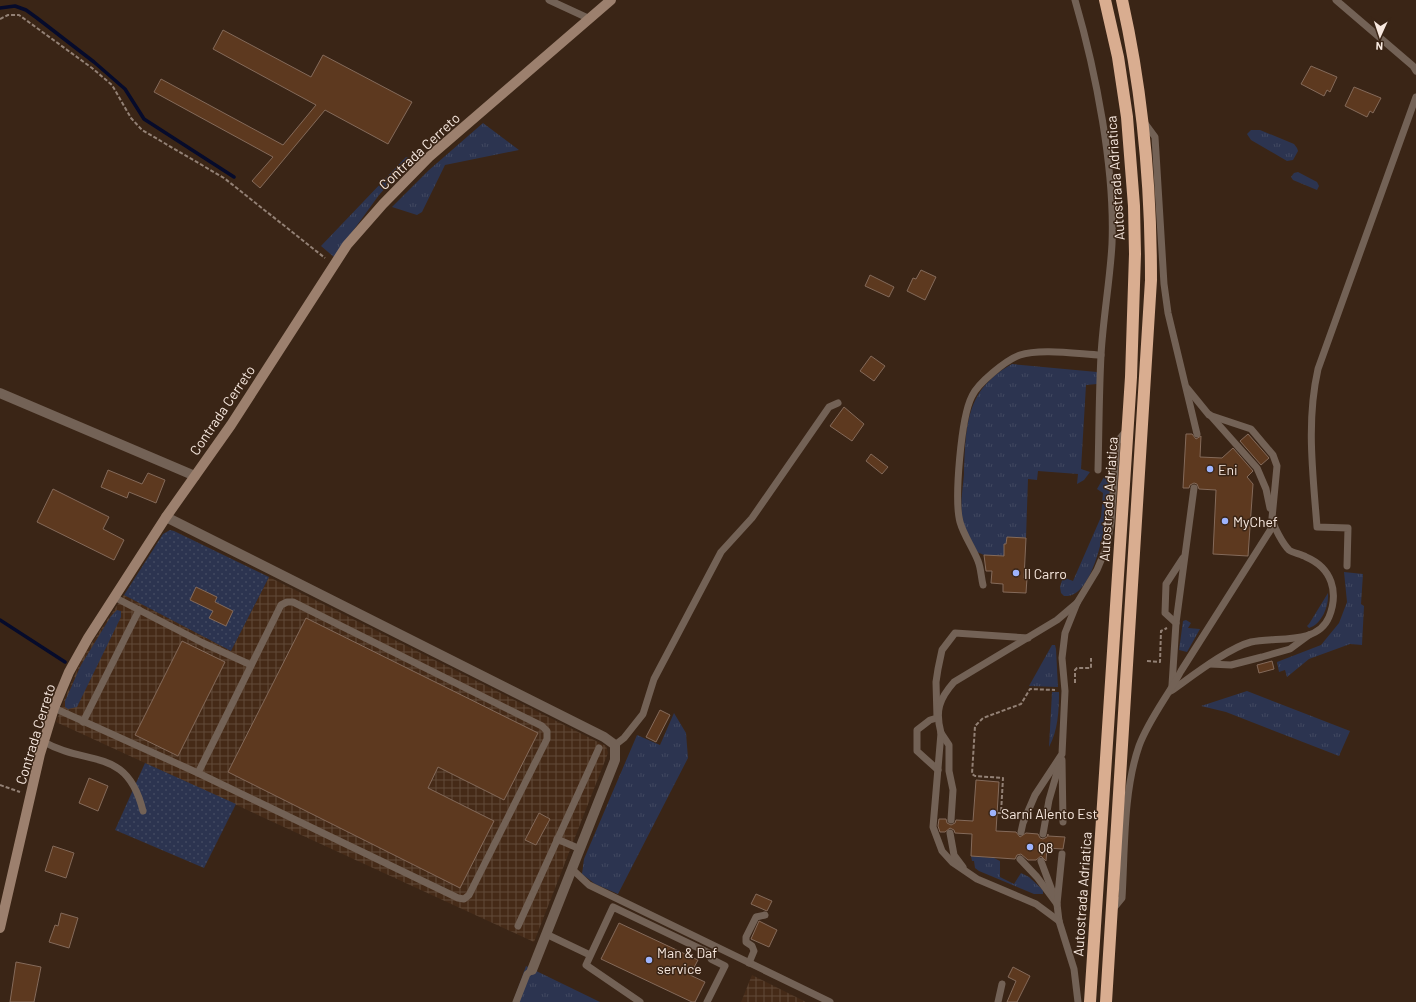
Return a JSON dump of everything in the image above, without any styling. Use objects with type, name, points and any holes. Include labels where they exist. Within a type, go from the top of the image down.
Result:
[{"type":"highway","name":"Autostrada Adriatica","points":[[1090,1002],[1127,429],[1134,295],[1134,206],[1129,138],[1123,91],[1106,0]]},
{"type":"highway","points":[[1106,1002],[1150,305],[1151,221],[1144,122],[1133,51],[1122,0]]},
{"type":"main road","name":"Contrada Cerreto","points":[[0,928],[44,742],[54,708],[69,672],[114,597],[166,517],[231,425],[347,245],[383,204],[429,157],[611,0]]},
{"type":"street","points":[[0,393],[195,476]]},
{"type":"street","points":[[166,517],[604,737],[614,745],[615,760],[532,970]]},
{"type":"lane","points":[[549,0],[590,19]]},
{"type":"lane","points":[[1075,0],[1091,66],[1102,128],[1111,207],[1112,244],[1102,355],[1098,470]]},
{"type":"lane","points":[[1336,0],[1415,66]]},
{"type":"lane","points":[[1347,566],[1348,528],[1317,527],[1310,429],[1312,395],[1318,369],[1342,298],[1416,97]]},
{"type":"lane","points":[[1144,122],[1155,137],[1164,284],[1168,312],[1188,388],[1197,434]]},
{"type":"lane","points":[[983,585],[978,562],[962,528],[958,506],[962,436],[972,395],[994,372],[1019,355],[1033,352],[1102,355]]},
{"type":"lane","points":[[1188,388],[1209,415],[1257,468],[1266,489],[1272,522],[1289,550],[1317,562],[1330,576],[1333,584],[1333,601],[1328,618],[1322,627],[1290,648],[1231,665],[1210,664]]},
{"type":"lane","points":[[614,745],[624,738],[643,714],[654,679],[721,552],[752,518],[829,407],[838,403]]},
{"type":"lane","points":[[1112,909],[1122,898],[1128,801],[1135,762],[1146,729],[1171,691],[1181,670],[1272,522],[1277,466],[1273,455],[1251,429],[1209,415]]},
{"type":"lane","points":[[1063,822],[1062,754],[1065,691],[1062,658],[1065,633],[1077,603],[1097,570],[1106,546],[1110,527],[1117,442],[1127,429]]},
{"type":"lane","points":[[1171,691],[1176,623],[1194,488]]},
{"type":"lane","points":[[1176,623],[1165,613],[1166,584],[1185,556]]},
{"type":"lane","points":[[114,597],[203,643],[252,665]]},
{"type":"lane","points":[[54,708],[198,773],[451,895],[464,899],[469,895],[547,738],[547,731],[542,726],[293,602],[287,602],[282,606],[198,773]]},
{"type":"lane","points":[[937,718],[943,694],[954,682],[1058,620],[1077,603]]},
{"type":"lane","points":[[83,722],[138,610]]},
{"type":"lane","points":[[951,820],[953,790],[949,771],[949,745],[941,733],[937,718],[936,682],[942,650],[955,633],[1029,638]]},
{"type":"lane","points":[[1171,691],[1210,664],[1251,642],[1310,634]]},
{"type":"lane","points":[[937,718],[930,720],[918,730],[917,751],[938,770]]},
{"type":"lane","points":[[941,733],[932,827],[942,851],[952,862],[977,879],[1036,904],[1059,922]]},
{"type":"lane","points":[[44,742],[64,752],[111,763],[127,776],[139,798],[143,811]]},
{"type":"lane","points":[[518,926],[599,748]]},
{"type":"lane","points":[[1021,832],[1035,795],[1062,754]]},
{"type":"lane","points":[[1042,834],[1049,800],[1062,754]]},
{"type":"lane","points":[[950,833],[954,855],[965,870]]},
{"type":"lane","points":[[557,839],[580,849]]},
{"type":"lane","points":[[1062,854],[1057,904],[1059,922],[1074,969],[1078,1002]]},
{"type":"lane","points":[[1020,859],[1037,877],[1057,904]]},
{"type":"lane","points":[[1041,861],[1057,904]]},
{"type":"lane","points":[[572,869],[589,885],[830,1002]]},
{"type":"lane","points":[[640,1002],[586,965],[613,907],[709,953],[711,959],[725,966],[707,1002]]},
{"type":"lane","points":[[749,962],[754,951],[752,946],[746,942],[746,937],[756,917],[765,915]]},
{"type":"lane","points":[[546,934],[590,955]]},
{"type":"lane","points":[[516,1002],[527,974],[532,970]]},
{"type":"lane","points":[[998,1002],[1002,984]]},
{"type":"path","points":[[0,19],[8,15],[19,15],[92,68],[112,85],[131,118],[142,130],[224,178],[334,265]]},
{"type":"path","points":[[1147,662],[1160,662],[1161,631],[1176,623]]},
{"type":"path","points":[[1083,668],[1091,668],[1091,658]]},
{"type":"path","points":[[997,813],[1001,813],[1003,778],[975,776],[972,774],[975,726],[983,718],[1021,704],[1030,689],[1065,691]]},
{"type":"path","points":[[0,785],[31,795]]},
{"type":"shaded area","points":[[269,577],[606,746],[608,753],[534,942],[56,722],[83,656],[124,595],[231,651]]},
{"type":"shaded area","points":[[752,975],[806,1002],[741,1002]]},
{"type":"green space","points":[[483,123],[519,150],[445,165],[422,212],[417,215],[392,207],[429,170]]},
{"type":"green space","points":[[1251,130],[1260,130],[1294,144],[1298,151],[1293,160],[1287,161],[1251,140],[1247,134]]},
{"type":"green space","points":[[406,157],[411,159],[379,195],[334,257],[321,246]]},
{"type":"green space","points":[[1298,172],[1317,182],[1319,186],[1317,190],[1293,180],[1291,177],[1294,173]]},
{"type":"green space","points":[[1012,364],[1097,372],[1097,384],[1086,385],[1081,469],[1090,472],[1084,480],[1077,484],[1078,474],[1038,471],[1037,480],[1028,479],[1026,538],[1007,537],[1006,544],[1004,544],[1004,556],[984,555],[977,552],[964,525],[961,511],[968,425],[971,411],[985,385],[997,374]]},
{"type":"green space","points":[[1104,477],[1111,481],[1108,509],[1100,548],[1085,583],[1076,593],[1064,596],[1061,593],[1060,587],[1063,577],[1073,581],[1101,517],[1103,493],[1097,489]]},
{"type":"green space","points":[[170,530],[269,577],[231,651],[124,595],[163,534]]},
{"type":"green space","points":[[1344,572],[1363,574],[1361,604],[1364,606],[1362,645],[1350,644],[1309,659],[1287,677],[1285,670],[1279,672],[1277,662],[1321,645],[1339,623],[1347,602]]},
{"type":"green space","points":[[1328,593],[1324,614],[1318,623],[1309,628],[1307,626]]},
{"type":"green space","points":[[117,610],[121,611],[121,617],[77,707],[68,709],[65,707],[65,701],[81,665],[111,616]]},
{"type":"green space","points":[[1186,620],[1191,623],[1188,628],[1200,629],[1187,652],[1179,650],[1183,621]]},
{"type":"green space","points":[[1052,645],[1055,645],[1056,649],[1058,687],[1029,686]]},
{"type":"green space","points":[[1247,691],[1350,731],[1339,756],[1226,712],[1201,706]]},
{"type":"green space","points":[[1052,692],[1059,692],[1059,706],[1056,727],[1049,747]]},
{"type":"green space","points":[[674,713],[686,733],[688,758],[618,894],[595,884],[582,874],[584,859],[637,735],[660,745]]},
{"type":"green space","points":[[145,763],[236,804],[204,868],[115,830]]},
{"type":"green space","points":[[971,856],[994,858],[1000,861],[1000,877],[1014,884],[1021,873],[1029,877],[1043,890],[1043,894],[1034,894],[979,871],[975,868],[974,861],[972,861]]},
{"type":"green space","points":[[526,966],[600,1002],[513,1002]]},
{"type":"building","points":[[223,30],[311,77],[323,55],[412,102],[388,144],[325,110],[260,188],[252,181],[273,157],[154,92],[161,79],[283,145],[316,105],[213,49]]},
{"type":"building","points":[[1311,66],[1337,77],[1330,92],[1327,90],[1324,96],[1301,84]]},
{"type":"building","points":[[1354,87],[1381,98],[1373,113],[1370,111],[1367,117],[1345,106]]},
{"type":"building","points":[[921,270],[936,277],[925,300],[907,291],[913,278],[916,279]]},
{"type":"building","points":[[870,275],[894,287],[889,297],[865,286]]},
{"type":"building","points":[[871,356],[885,366],[874,381],[860,371]]},
{"type":"building","points":[[844,407],[864,424],[852,441],[830,426]]},
{"type":"building","points":[[1186,434],[1192,434],[1196,439],[1201,436],[1200,457],[1222,458],[1233,448],[1253,471],[1247,477],[1253,484],[1248,556],[1213,554],[1216,490],[1199,489],[1197,484],[1194,483],[1190,485],[1189,488],[1183,488]]},
{"type":"building","points":[[1248,434],[1269,458],[1261,465],[1240,441]]},
{"type":"building","points":[[871,454],[888,467],[882,474],[866,461]]},
{"type":"building","points":[[108,470],[142,484],[148,473],[165,480],[156,503],[129,492],[127,498],[101,487]]},
{"type":"building","points":[[53,489],[109,517],[103,529],[124,540],[114,560],[37,522]]},
{"type":"building","points":[[1007,537],[1026,538],[1024,578],[1027,578],[1026,593],[1003,592],[1003,584],[991,583],[992,571],[986,571],[984,555],[1004,556],[1004,544],[1006,544]]},
{"type":"building","points":[[196,587],[217,597],[215,602],[233,611],[226,626],[209,618],[213,611],[190,600]]},
{"type":"building","points":[[306,618],[538,733],[504,800],[438,767],[428,788],[494,821],[460,888],[228,772]]},
{"type":"building","points":[[182,641],[225,662],[178,756],[135,735]]},
{"type":"building","points":[[1272,661],[1274,669],[1259,673],[1257,665]]},
{"type":"building","points":[[660,710],[670,715],[656,742],[646,737]]},
{"type":"building","points":[[89,778],[108,786],[98,811],[79,803]]},
{"type":"building","points":[[976,780],[999,782],[996,831],[1016,832],[1020,837],[1026,833],[1038,834],[1040,838],[1043,839],[1047,837],[1048,834],[1048,836],[1065,837],[1063,849],[1047,848],[1046,861],[1041,856],[1036,860],[1028,860],[1021,854],[1017,855],[1015,859],[971,856],[972,834],[955,833],[954,830],[950,828],[945,832],[940,832],[938,826],[939,819],[946,819],[947,823],[951,825],[955,823],[956,820],[973,821]]},
{"type":"building","points":[[539,813],[550,819],[536,845],[525,840]]},
{"type":"building","points":[[53,846],[74,853],[66,878],[45,871]]},
{"type":"building","points":[[756,894],[772,901],[767,911],[751,904]]},
{"type":"building","points":[[61,913],[78,918],[69,948],[49,942],[55,925],[58,926]]},
{"type":"building","points":[[759,921],[777,930],[769,947],[751,939]]},
{"type":"building","name":"Man & Daf service","points":[[619,923],[698,960],[690,975],[705,982],[695,1002],[692,1002],[601,959]]},
{"type":"building","points":[[16,962],[41,967],[34,1002],[10,1002]]},
{"type":"building","points":[[1013,967],[1030,976],[1017,1002],[1007,1002],[1016,981],[1008,977]]},
{"type":"waterway","points":[[0,8],[15,6],[26,10],[94,62],[125,89],[144,119],[234,177]]},
{"type":"waterway","points":[[0,620],[65,662]]},
{"type":"place","name":"Eni","points":[[1210,469]]},
{"type":"place","name":"MyChef","points":[[1225,521]]},
{"type":"place","name":"Il Carro","points":[[1016,573]]},
{"type":"place","name":"Sarni Alento Est","points":[[993,813]]},
{"type":"place","name":"Q8","points":[[1030,847]]},
{"type":"place","name":"Man & Daf service","points":[[649,960]]}]
